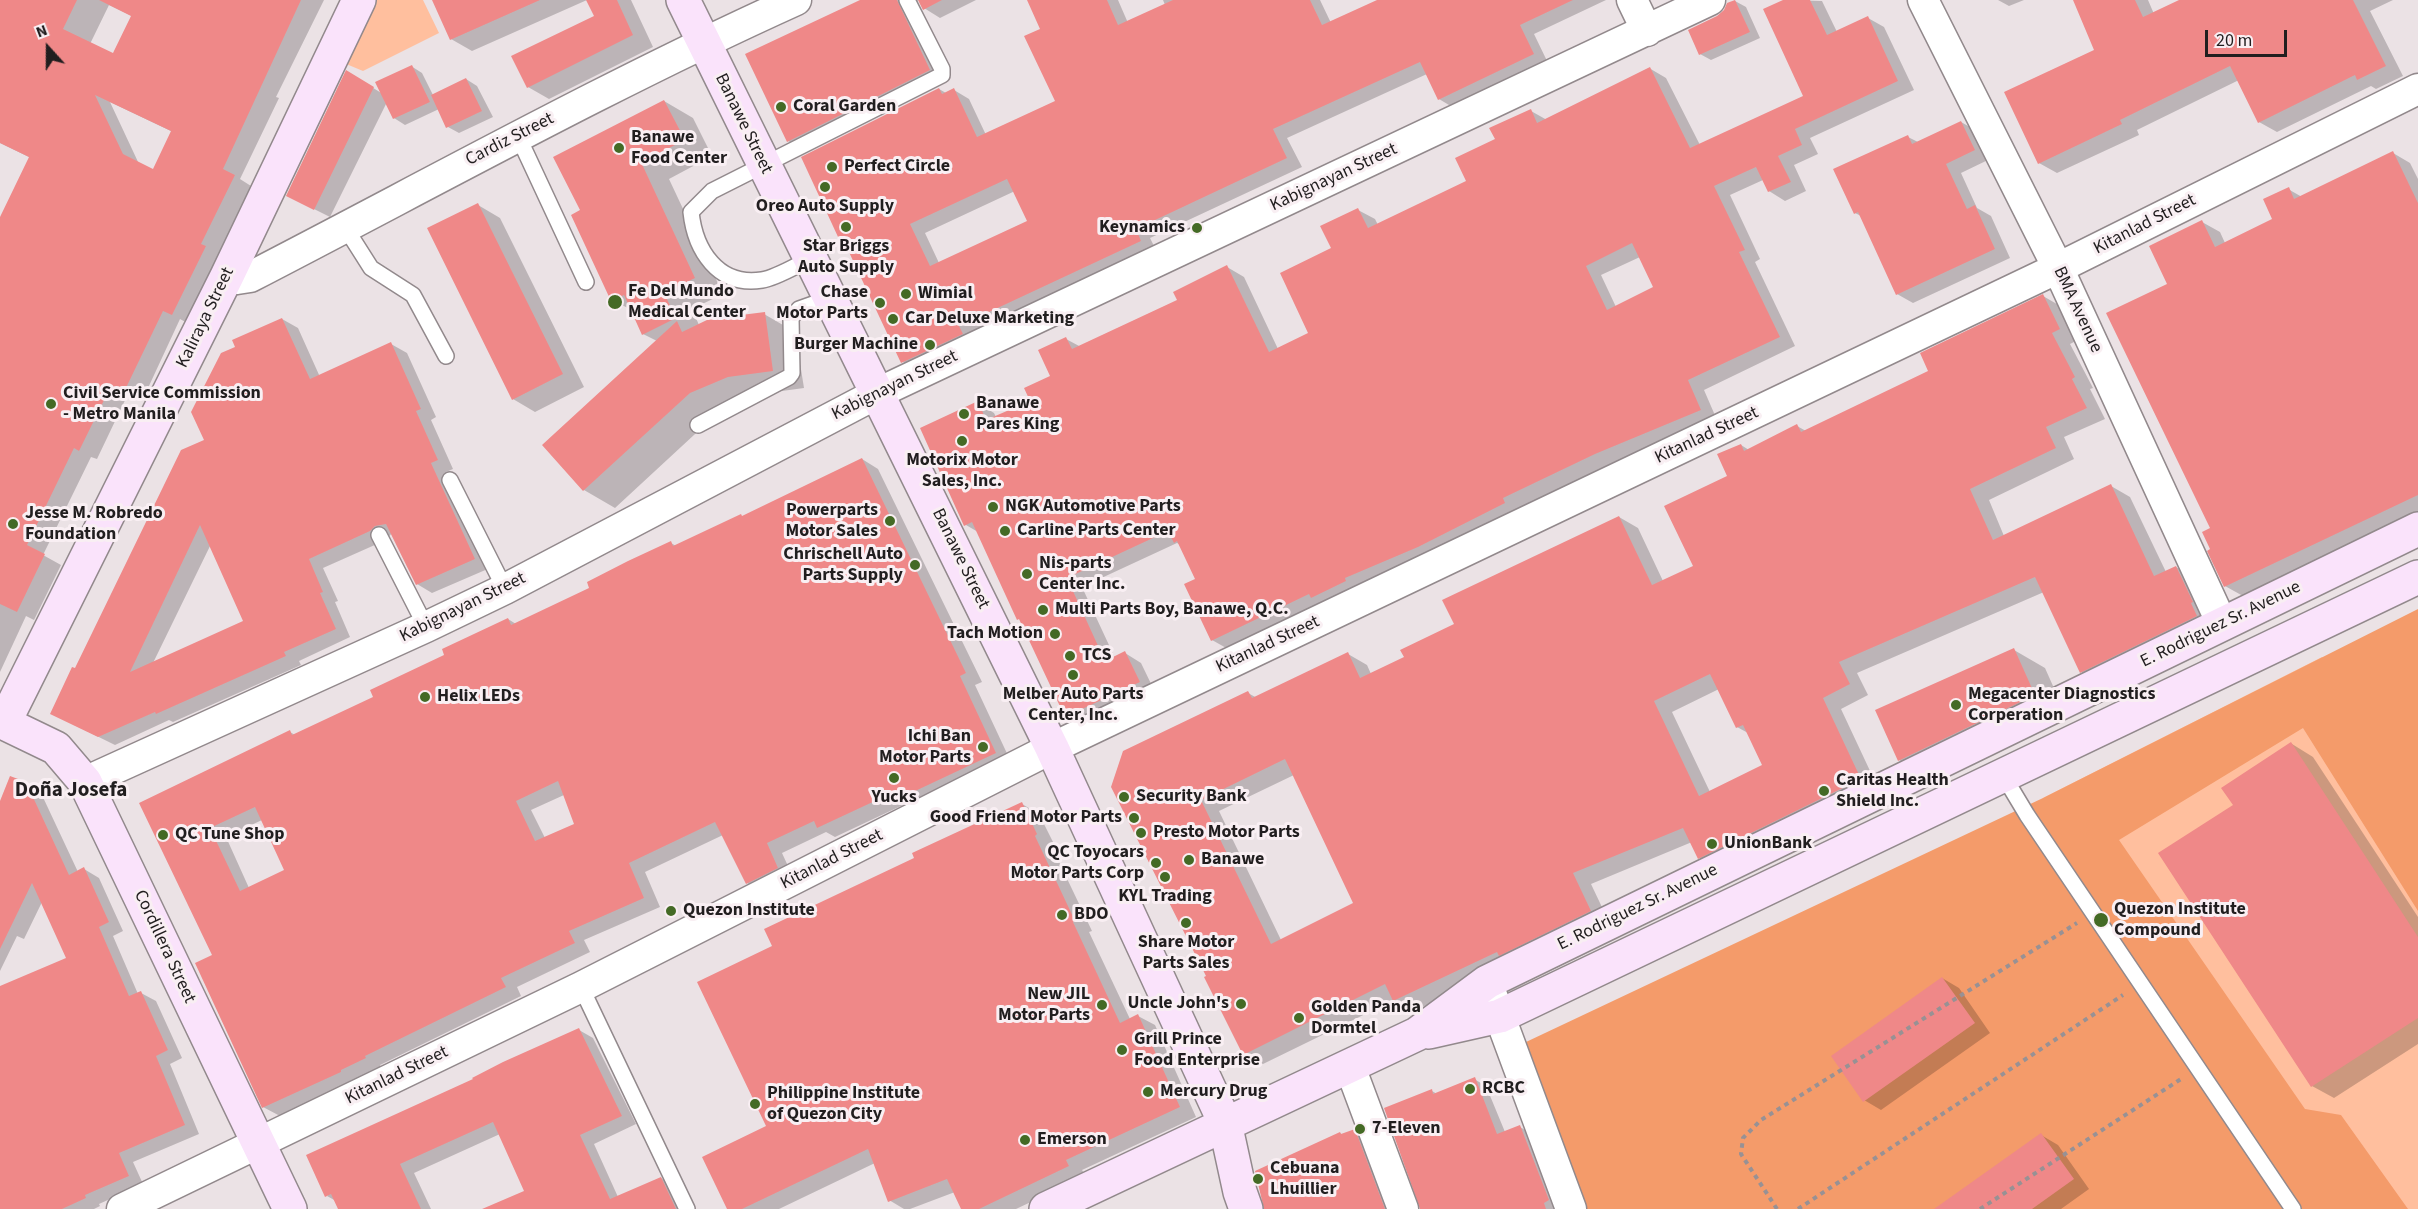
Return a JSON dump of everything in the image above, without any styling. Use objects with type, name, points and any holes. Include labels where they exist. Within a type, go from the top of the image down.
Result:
[{"type":"main road","name":"Kaliraya Street","points":[[1,725],[226,276],[359,0]]},
{"type":"main road","name":"Banawe Street","points":[[683,0],[1052,748],[1225,1123],[1239,1192],[1246,1209]]},
{"type":"main road","name":"E. Rodriguez Sr. Avenue","points":[[1050,1208],[1225,1123],[1417,1034],[1487,982],[2418,529]]},
{"type":"main road","name":"E. Rodriguez Sr. Avenue","points":[[1417,1034],[1500,1016],[2418,577]]},
{"type":"main road","name":"Cordillera Street","points":[[1,725],[56,748],[86,782],[290,1209]]},
{"type":"street","name":"Cardiz Street","points":[[226,276],[237,279],[250,277],[518,136],[704,42],[796,0]]},
{"type":"street","points":[[1632,0],[1647,31]]},
{"type":"street","name":"Kabignayan Street","points":[[86,782],[505,589],[878,393],[1710,0]]},
{"type":"street","name":"BMA Avenue","points":[[1923,0],[2058,268],[2222,624]]},
{"type":"street","name":"Kitanlad Street","points":[[122,1209],[581,987],[1052,748],[2058,268],[2418,88]]},
{"type":"street","points":[[1487,982],[1571,1209]]},
{"type":"street","points":[[1350,1067],[1402,1209]]},
{"type":"lane","points":[[810,259],[763,280],[728,278],[713,264],[693,233],[691,212],[712,191],[942,75],[942,69],[907,0]]},
{"type":"lane","points":[[518,136],[586,282]]},
{"type":"lane","points":[[345,227],[371,268],[410,291],[447,356]]},
{"type":"lane","points":[[698,425],[789,377],[792,373],[791,318],[799,309],[830,298]]},
{"type":"lane","points":[[450,480],[505,589]]},
{"type":"lane","points":[[379,535],[426,627]]},
{"type":"lane","points":[[2003,775],[2027,815],[2293,1209]]},
{"type":"lane","points":[[581,987],[687,1209]]},
{"type":"path","points":[[1777,1209],[1741,1154],[1743,1138],[1761,1120],[2094,912]]},
{"type":"path","points":[[1797,1209],[2141,983]]},
{"type":"path","points":[[1980,1209],[2198,1068]]},
{"type":"shaded area","points":[[369,0],[423,0],[439,33],[363,71],[339,61]]},
{"type":"shaded area","name":"Quezon Institute Compound","points":[[2418,609],[2418,911],[2303,728],[2119,840],[2305,1109],[2341,1115],[2408,1209],[1587,1209],[1526,1042],[2043,798]]},
{"type":"shaded area","points":[[2322,657],[2418,807],[2418,1209],[2319,1209],[2043,798]]},
{"type":"building","points":[[0,0],[77,0],[63,29],[113,53],[131,16],[99,0],[301,0],[223,169],[235,175],[201,244],[206,246],[172,315],[163,311],[124,392],[111,386],[79,451],[74,448],[27,545],[45,554],[17,612],[0,604],[0,217],[29,157],[0,143]],"holes":[[[95,95],[171,131],[153,169],[123,154]]]},
{"type":"building","points":[[432,0],[540,0],[450,40]]},
{"type":"building","points":[[586,0],[617,0],[633,35],[527,88],[511,56],[594,16]]},
{"type":"building","points":[[860,0],[897,0],[930,70],[787,142],[745,54]]},
{"type":"building","points":[[918,0],[942,0],[923,10]]},
{"type":"building","points":[[1027,0],[1107,0],[1118,25],[1173,0],[1310,0],[1322,25],[1377,0],[1573,0],[1520,25],[1534,54],[1438,100],[1420,62],[1273,129],[1287,158],[1136,229],[1141,241],[959,326],[963,334],[901,363],[848,250],[845,252],[801,157],[939,88],[942,94],[954,88],[977,137],[1055,101],[1024,36],[1040,29]],"holes":[[[1007,179],[1027,221],[930,266],[910,224]]]},
{"type":"building","points":[[1735,0],[1750,32],[1699,55],[1688,30],[1717,16],[1724,10],[1727,3]]},
{"type":"building","points":[[1783,0],[1810,0],[1827,35],[1868,16],[1898,81],[1795,129],[1802,145],[1778,156],[1791,182],[1768,192],[1756,167],[1714,186],[1745,250],[1739,252],[1780,337],[1688,380],[1701,410],[1595,454],[1503,498],[1505,503],[1418,547],[1345,578],[1346,581],[1311,598],[1309,594],[1211,641],[1184,584],[1195,579],[1177,541],[1174,543],[1168,531],[1067,578],[1105,661],[1125,651],[1140,682],[1065,717],[972,522],[964,526],[920,428],[978,401],[986,420],[1030,401],[1024,388],[1050,376],[1038,350],[1066,337],[1072,349],[1177,300],[1173,292],[1227,265],[1269,352],[1308,333],[1280,273],[1331,248],[1320,226],[1358,208],[1368,228],[1466,181],[1455,158],[1495,139],[1489,128],[1531,109],[1537,123],[1650,67],[1690,148],[1803,96],[1763,9]],"holes":[[[1632,243],[1653,287],[1607,310],[1586,266]]]},
{"type":"building","points":[[2073,0],[2135,0],[2143,17],[2179,0],[2353,0],[2386,66],[2357,80],[2355,75],[2258,123],[2230,66],[2120,120],[2122,124],[2038,164],[2004,92],[2094,50]]},
{"type":"building","points":[[412,65],[430,102],[393,119],[375,82]]},
{"type":"building","points":[[346,70],[374,87],[314,210],[286,196]]},
{"type":"building","points":[[466,78],[482,111],[446,128],[431,95]]},
{"type":"building","points":[[664,100],[685,140],[641,162],[695,278],[664,293],[676,318],[642,335],[624,295],[611,301],[571,215],[580,210],[553,157]]},
{"type":"building","points":[[1961,121],[1975,150],[1946,164],[1967,209],[1975,205],[1995,249],[1896,295],[1858,212],[1854,214],[1833,169],[1908,135],[1912,144]]},
{"type":"building","points":[[2393,151],[2418,203],[2418,495],[2224,587],[2207,551],[2210,549],[2202,532],[2210,528],[2106,313],[2167,284],[2149,246],[2202,220],[2215,247],[2272,219],[2263,199],[2289,187],[2294,199]]},
{"type":"building","points":[[478,203],[563,374],[512,400],[427,228]]},
{"type":"building","points":[[2043,294],[2060,329],[2052,333],[2075,377],[2072,379],[2087,408],[2046,427],[2056,448],[1970,489],[1993,540],[2111,484],[2154,576],[2176,566],[2197,616],[2080,673],[2035,577],[1839,662],[1850,684],[1823,698],[1861,779],[1698,859],[1683,828],[1573,873],[1591,911],[1499,956],[1497,952],[1393,1001],[1385,984],[1243,1055],[1111,787],[1123,751],[1248,691],[1252,698],[1348,652],[1360,678],[1404,657],[1400,650],[1454,624],[1442,600],[1619,516],[1652,585],[1693,566],[1664,506],[1727,476],[1717,454],[1741,444],[1744,451],[1797,424],[1801,432],[1928,371],[1920,353]],"holes":[[[1710,674],[1736,728],[1743,725],[1762,765],[1699,796],[1654,701]],[[1285,759],[1353,903],[1271,944],[1201,800]]]},
{"type":"building","points":[[765,312],[773,371],[728,377],[690,393],[583,491],[542,445],[677,321],[682,332],[709,319]]},
{"type":"building","points":[[282,318],[310,379],[391,342],[421,409],[416,411],[438,460],[431,463],[475,559],[416,585],[386,524],[375,526],[370,531],[309,559],[323,592],[320,593],[336,629],[284,652],[286,656],[156,714],[155,712],[98,737],[50,714],[72,667],[75,668],[181,450],[204,440],[191,412],[221,353],[235,347],[232,340]],"holes":[[[200,525],[243,621],[130,672]]]},
{"type":"building","points":[[862,458],[966,673],[960,676],[996,753],[896,800],[892,793],[817,828],[814,821],[767,843],[778,868],[746,884],[715,822],[629,863],[644,898],[569,931],[575,943],[501,978],[506,987],[365,1056],[366,1058],[341,1072],[262,1108],[195,963],[212,955],[139,803],[290,730],[292,735],[373,697],[370,690],[444,655],[442,649],[508,618],[511,625],[589,588],[587,582],[628,561],[671,541],[673,546],[741,514],[742,516]],"holes":[[[558,781],[574,824],[535,841],[516,801]],[[255,807],[284,870],[240,891],[210,828]]]},
{"type":"building","name":"Megacenter Diagnostics Corperation","points":[[2014,648],[2035,695],[1898,761],[1875,710]]},
{"type":"building","points":[[2291,742],[2418,937],[2418,1018],[2311,1087],[2158,853],[2233,805],[2221,788]]},
{"type":"building","points":[[10,776],[26,782],[69,875],[84,867],[109,922],[99,927],[129,996],[141,991],[168,1050],[156,1056],[185,1125],[119,1153],[129,1176],[85,1195],[86,1198],[62,1209],[0,1209],[0,986],[66,958],[32,883],[0,949],[0,801]]},
{"type":"building","points":[[1022,802],[1037,834],[1035,836],[1075,921],[1073,922],[1120,1023],[1138,1014],[1180,1107],[1066,1160],[1069,1166],[979,1209],[961,1209],[947,1179],[888,1202],[868,1149],[742,1209],[727,1209],[702,1157],[766,1126],[697,982],[772,946],[764,929],[914,858],[912,853]]},
{"type":"building","points":[[1942,977],[1975,1023],[1863,1102],[1831,1056]]},
{"type":"building","points":[[579,1028],[622,1116],[580,1135],[610,1199],[661,1177],[676,1209],[482,1209],[524,1191],[493,1122],[400,1164],[421,1209],[338,1209],[331,1194],[325,1197],[306,1155]]},
{"type":"building","points":[[1475,1077],[1497,1134],[1520,1125],[1549,1200],[1544,1203],[1546,1209],[1420,1209],[1384,1108],[1432,1089],[1433,1094]]},
{"type":"building","points":[[1355,1129],[1385,1209],[1264,1209],[1255,1171],[1340,1132],[1341,1134]]},
{"type":"building","points":[[2041,1133],[2074,1179],[2032,1209],[1934,1209]]},
{"type":"place","name":"Coral Garden","points":[[781,107]]},
{"type":"place","name":"Banawe Food Center","points":[[619,148]]},
{"type":"place","name":"Perfect Circle","points":[[832,167]]},
{"type":"place","name":"Oreo Auto Supply","points":[[825,187]]},
{"type":"place","name":"Star Briggs Auto Supply","points":[[846,227]]},
{"type":"place","name":"Keynamics","points":[[1197,228]]},
{"type":"place","name":"Wimial","points":[[906,294]]},
{"type":"place","name":"Fe Del Mundo Medical Center","points":[[615,302]]},
{"type":"place","name":"Chase Motor Parts","points":[[880,303]]},
{"type":"place","name":"Car Deluxe Marketing","points":[[893,319]]},
{"type":"place","name":"Burger Machine","points":[[930,345]]},
{"type":"place","name":"Civil Service Commission - Metro Manila","points":[[51,404]]},
{"type":"place","name":"Banawe Pares King","points":[[964,414]]},
{"type":"place","name":"Motorix Motor Sales, Inc.","points":[[962,441]]},
{"type":"place","name":"NGK Automotive Parts","points":[[993,507]]},
{"type":"place","name":"Powerparts Motor Sales","points":[[890,521]]},
{"type":"place","name":"Jesse M. Robredo Foundation","points":[[13,524]]},
{"type":"place","name":"Carline Parts Center","points":[[1005,531]]},
{"type":"place","name":"Chrischell Auto Parts Supply","points":[[915,565]]},
{"type":"place","name":"Nis-parts Center Inc.","points":[[1027,574]]},
{"type":"place","name":"Multi Parts Boy, Banawe, Q.C.","points":[[1043,610]]},
{"type":"place","name":"Tach Motion","points":[[1055,634]]},
{"type":"place","name":"TCS","points":[[1070,656]]},
{"type":"place","name":"Melber Auto Parts Center, Inc.","points":[[1073,675]]},
{"type":"place","name":"Helix LEDs","points":[[425,697]]},
{"type":"place","name":"Megacenter Diagnostics Corperation","points":[[1956,705]]},
{"type":"place","name":"Ichi Ban Motor Parts","points":[[983,747]]},
{"type":"place","name":"Yucks","points":[[894,778]]},
{"type":"place","name":"Caritas Health Shield Inc.","points":[[1824,791]]},
{"type":"place","name":"Security Bank","points":[[1124,797]]},
{"type":"place","name":"Good Friend Motor Parts","points":[[1134,818]]},
{"type":"place","name":"Presto Motor Parts","points":[[1141,833]]},
{"type":"place","name":"QC Tune Shop","points":[[163,835]]},
{"type":"place","name":"UnionBank","points":[[1712,844]]},
{"type":"place","name":"Banawe","points":[[1189,860]]},
{"type":"place","name":"QC Toyocars Motor Parts Corp","points":[[1156,863]]},
{"type":"place","name":"KYL Trading","points":[[1165,877]]},
{"type":"place","name":"Quezon Institute","points":[[671,911]]},
{"type":"place","name":"BDO","points":[[1062,915]]},
{"type":"place","name":"Quezon Institute Compound","points":[[2101,920]]},
{"type":"place","name":"Share Motor Parts Sales","points":[[1186,923]]},
{"type":"place","name":"Uncle John's","points":[[1241,1004]]},
{"type":"place","name":"New JIL Motor Parts","points":[[1102,1005]]},
{"type":"place","name":"Golden Panda Dormtel","points":[[1299,1018]]},
{"type":"place","name":"Grill Prince Food Enterprise","points":[[1122,1050]]},
{"type":"place","name":"RCBC","points":[[1470,1089]]},
{"type":"place","name":"Mercury Drug","points":[[1148,1092]]},
{"type":"place","name":"Philippine Institute of Quezon City","points":[[755,1104]]},
{"type":"place","name":"7-Eleven","points":[[1360,1129]]},
{"type":"place","name":"Emerson","points":[[1025,1140]]},
{"type":"place","name":"Cebuana Lhuillier","points":[[1258,1179]]},
{"type":"district","name":"Doña Josefa","points":[[71,791]]}]
